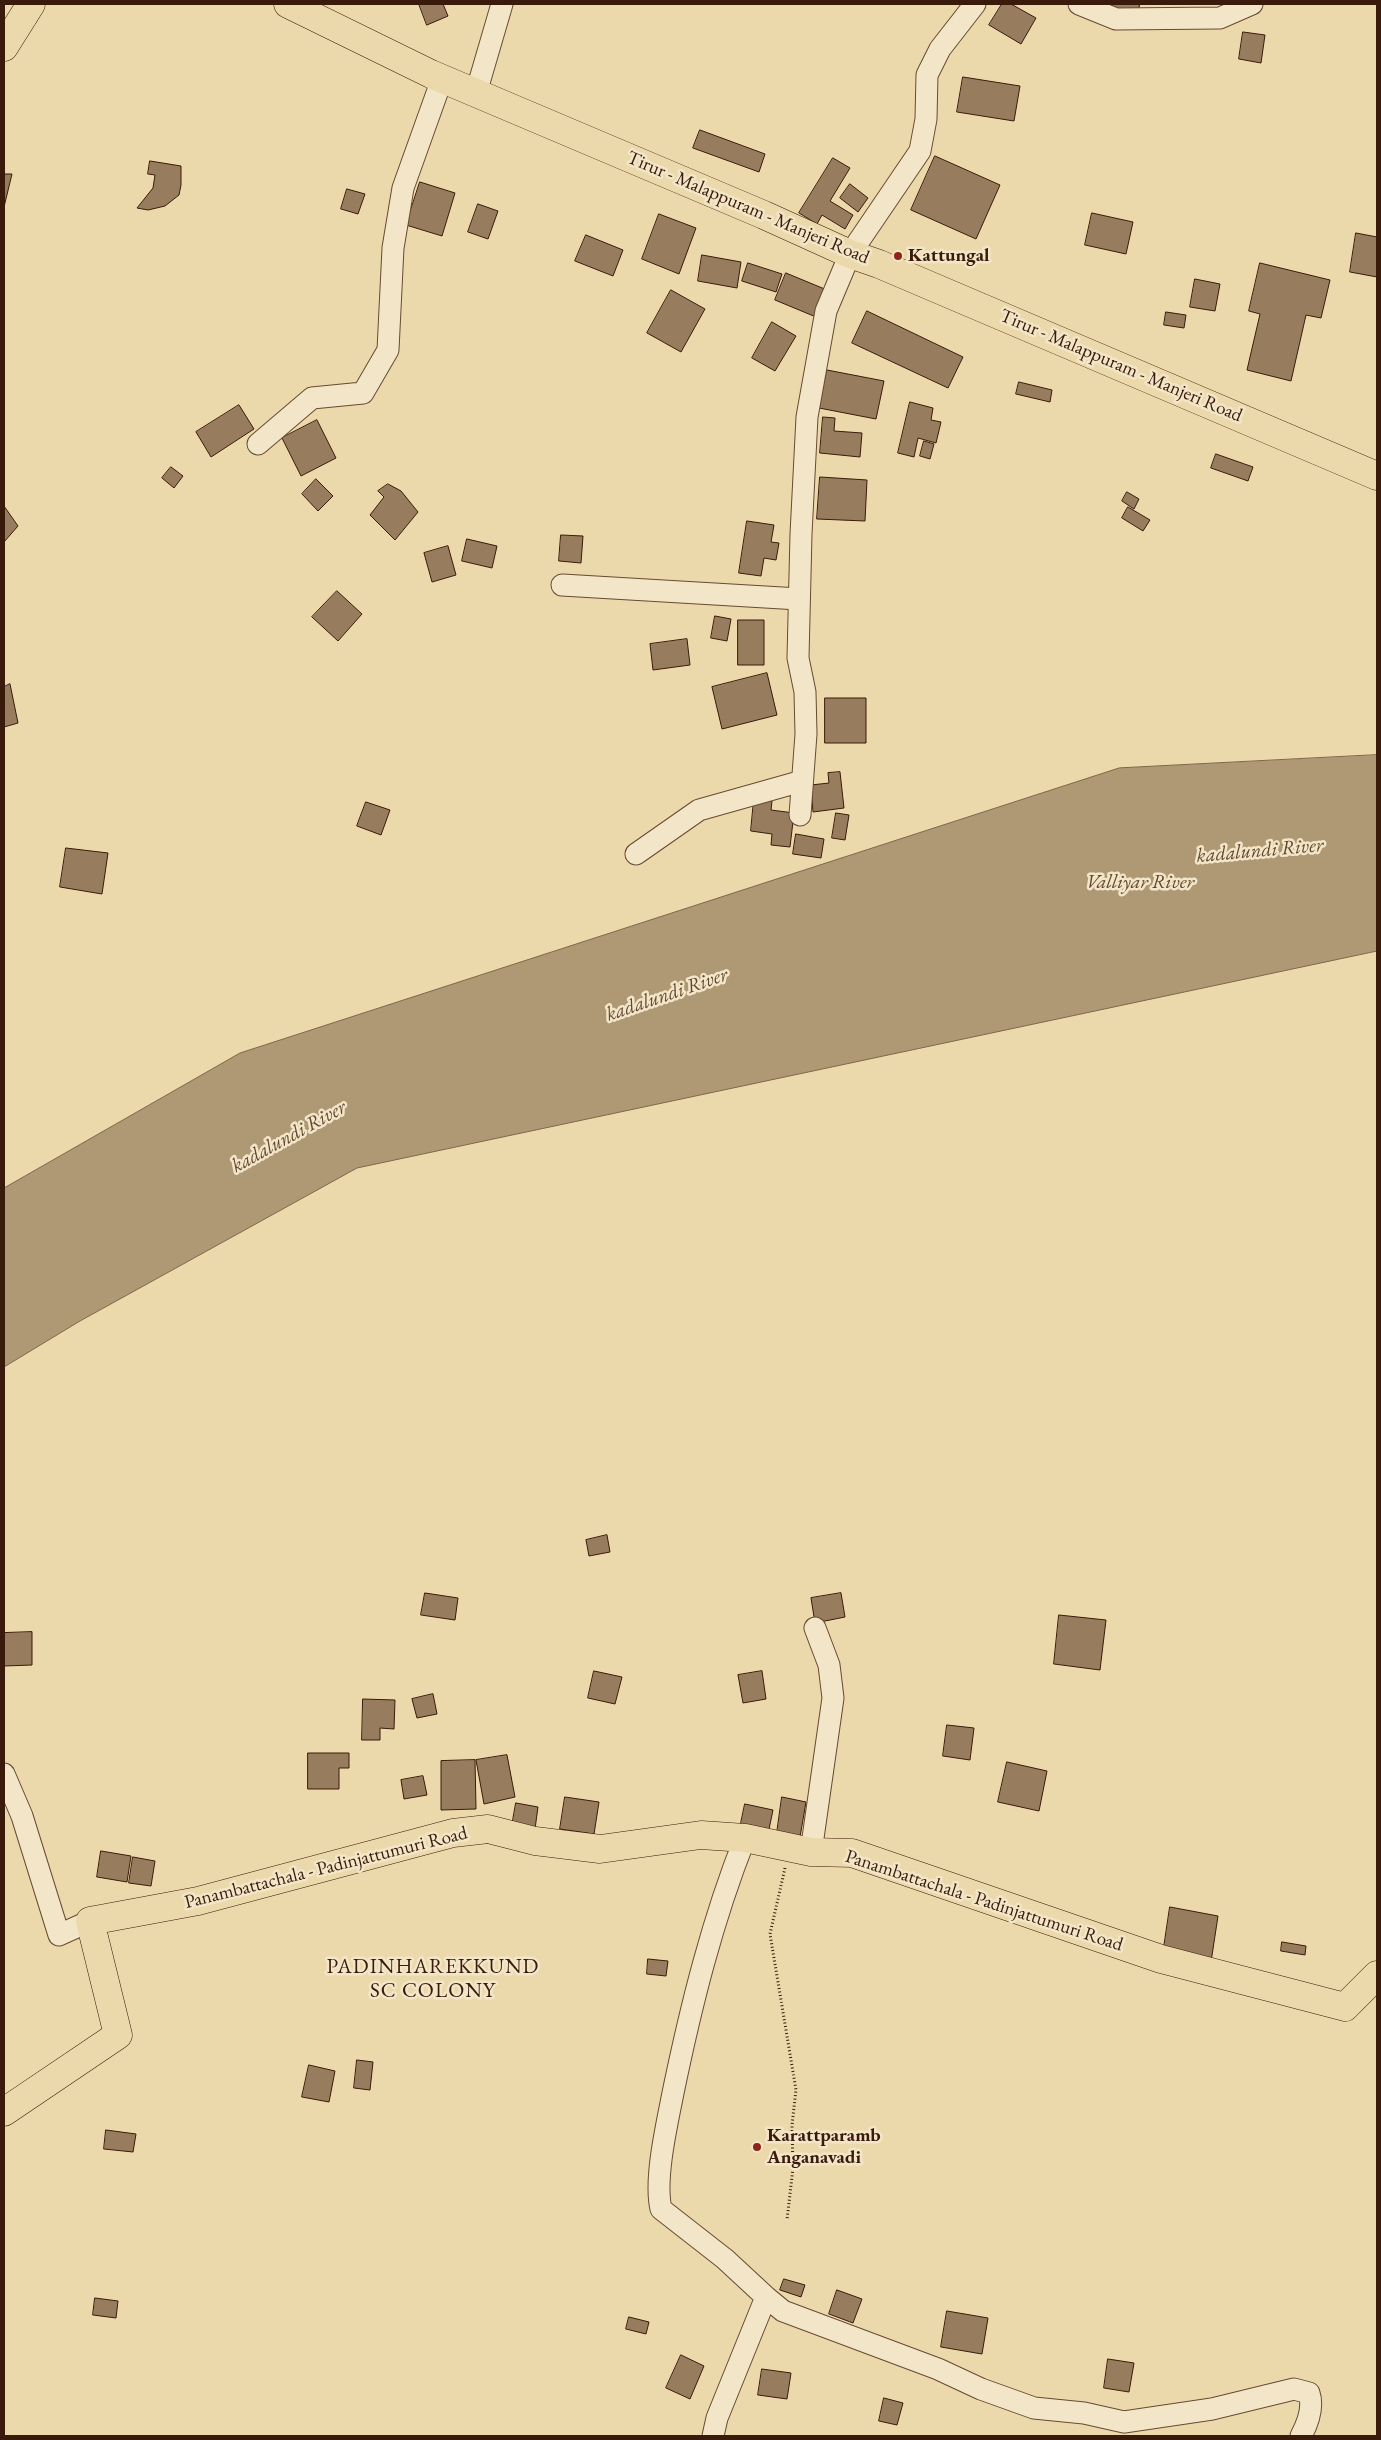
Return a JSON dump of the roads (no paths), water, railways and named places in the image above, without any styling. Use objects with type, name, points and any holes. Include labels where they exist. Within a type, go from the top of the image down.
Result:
[{"type":"main road","points":[[4,47],[31,4]]},
{"type":"main road","name":"Tirur - Malappuram - Manjeri Road","points":[[288,4],[442,79],[764,215],[850,254],[888,267],[1377,476]]},
{"type":"main road","name":"Panambattachala - Padinjattumuri Road","points":[[90,1921],[198,1901],[454,1833],[488,1829],[535,1841],[600,1849],[701,1835],[745,1838],[800,1850],[852,1853],[1161,1960],[1345,2007],[1377,1975]]},
{"type":"main road","points":[[4,2112],[118,2035],[90,1921]]},
{"type":"street","points":[[476,93],[502,4]]},
{"type":"street","points":[[800,815],[806,734],[805,692],[798,658],[799,598],[807,417],[826,311],[850,254],[920,151],[926,119],[927,75],[940,50],[976,4]]},
{"type":"street","points":[[1079,4],[1116,19],[1220,18],[1252,4]]},
{"type":"street","points":[[258,444],[312,398],[363,393],[388,350],[393,248],[403,188],[442,79]]},
{"type":"street","points":[[562,585],[799,598]]},
{"type":"street","points":[[636,854],[699,810],[802,781]]},
{"type":"street","points":[[800,1850],[833,1698],[829,1665],[816,1628]]},
{"type":"street","points":[[4,1774],[22,1816],[58,1935],[90,1921]]},
{"type":"street","points":[[745,1838],[713,1925],[691,2009],[666,2126],[658,2196],[661,2209],[725,2259],[783,2311],[938,2368],[981,2389],[1034,2408],[1084,2413],[1124,2422],[1212,2408],[1294,2389],[1309,2393],[1311,2401],[1308,2423],[1301,2436]]},
{"type":"street","points":[[713,2436],[717,2418],[766,2297]]},
{"type":"water","name":"Valliyar River","points":[[1377,755],[1377,951],[357,1168],[80,1321],[4,1367],[4,1188],[240,1053],[1119,768]]},
{"type":"place","name":"Kattungal","points":[[898,256]]},
{"type":"place","name":"Karattparamb Anganavadi","points":[[757,2147]]},
{"type":"district","name":"PADINHAREKKUND SC COLONY","points":[[433,1979]]},
{"type":"water label","name":"kadalundi River","points":[[1260,851]]},
{"type":"water label","name":"kadalundi River","points":[[667,995]]},
{"type":"water label","name":"kadalundi River","points":[[289,1137]]}]
